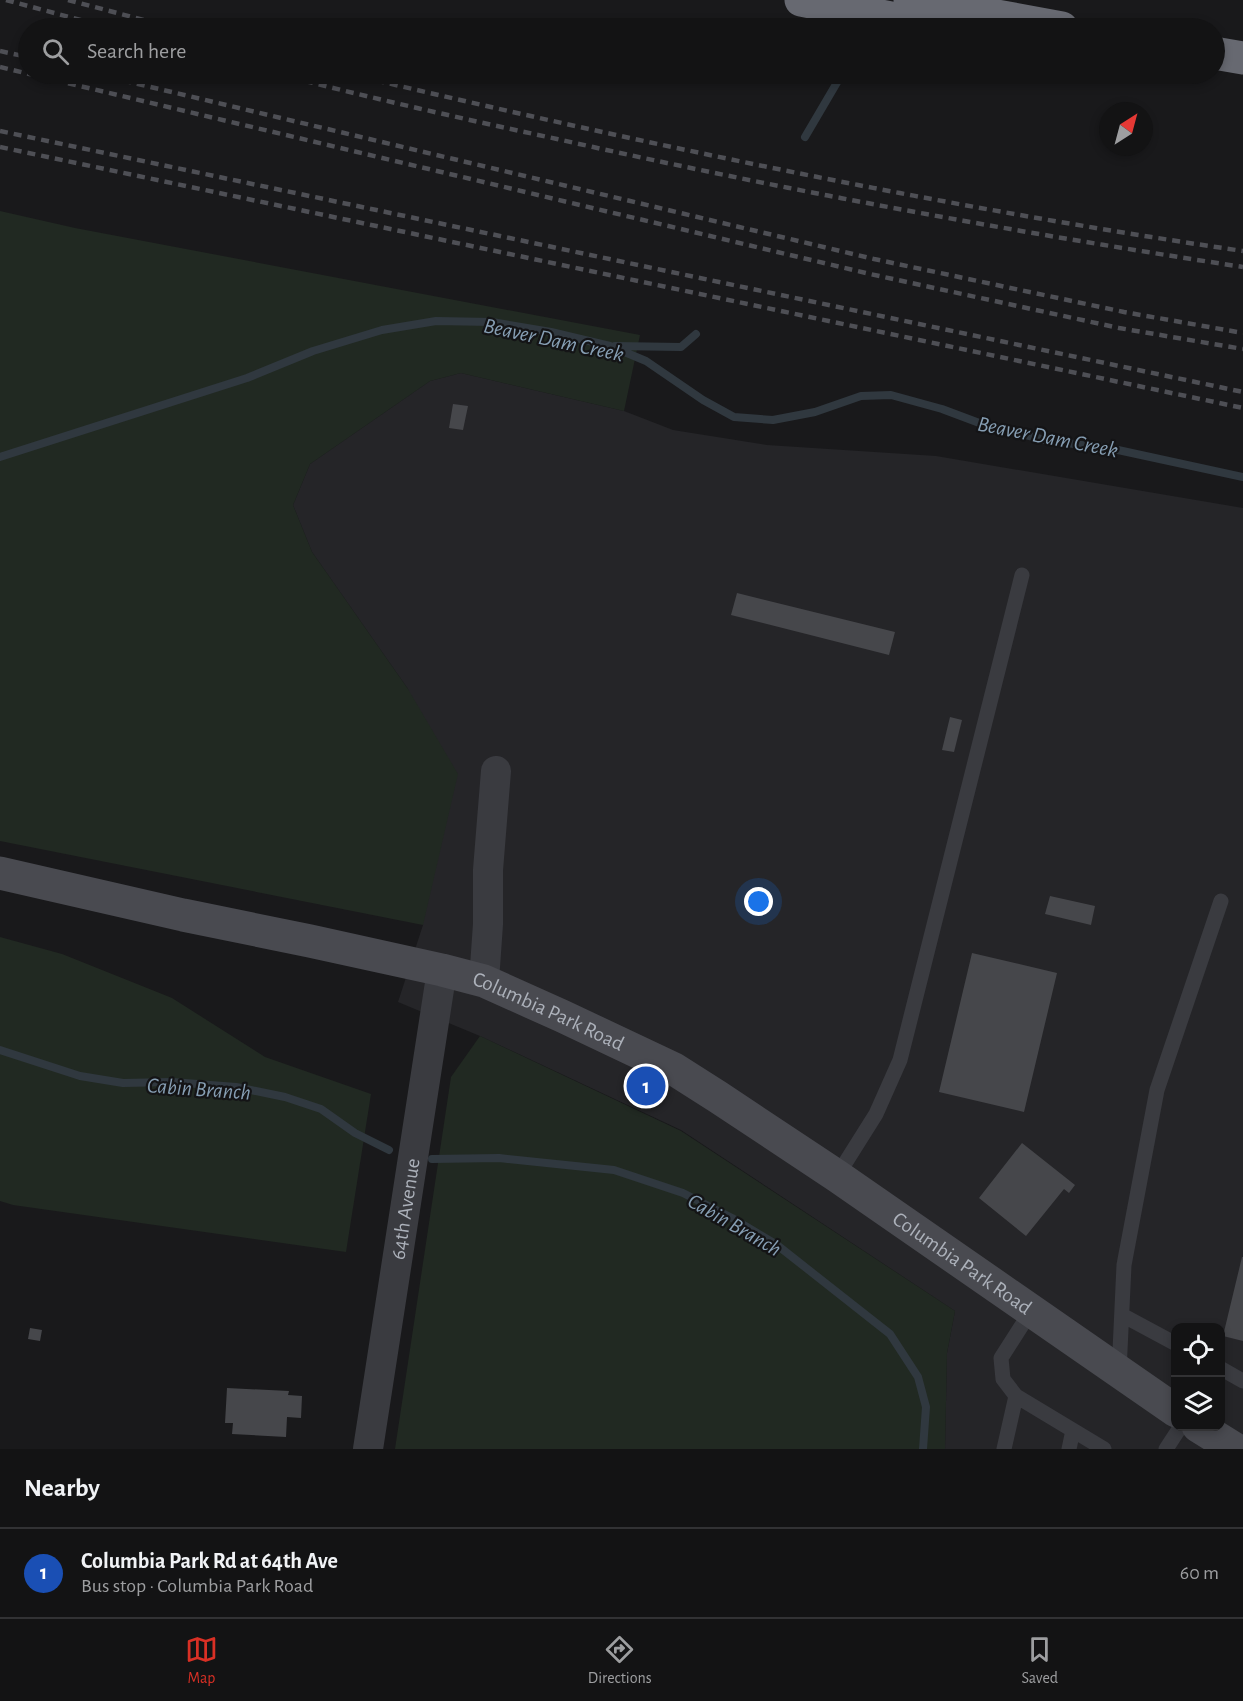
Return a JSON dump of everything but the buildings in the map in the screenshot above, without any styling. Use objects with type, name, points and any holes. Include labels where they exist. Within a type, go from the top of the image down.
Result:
[{"type":"highway","points":[[801,0],[894,18]]},
{"type":"highway","points":[[910,0],[1008,18]]},
{"type":"highway","points":[[1225,55],[1243,58]]},
{"type":"street","points":[[484,981],[488,924],[488,870],[496,771]]},
{"type":"street","name":"Columbia Park Road","points":[[0,873],[484,981],[622,1043],[674,1069],[837,1176],[1171,1408]]},
{"type":"street","name":"64th Avenue","points":[[368,1449],[442,970]]},
{"type":"street","points":[[1206,1431],[1235,1449]]},
{"type":"lane","points":[[837,1176],[876,1114],[900,1060],[1022,575]]},
{"type":"lane","points":[[1119,1372],[1124,1265],[1156,1090],[1221,901]]},
{"type":"lane","points":[[1030,1311],[1001,1358],[1003,1379],[1016,1396],[1104,1449]]},
{"type":"lane","points":[[1122,1315],[1171,1341]]},
{"type":"lane","points":[[1225,1370],[1243,1381]]},
{"type":"lane","points":[[1004,1449],[1016,1396]]},
{"type":"lane","points":[[1069,1449],[1073,1430]]},
{"type":"lane","points":[[1166,1449],[1178,1431]]},
{"type":"shaded area","points":[[0,211],[75,228],[640,335],[624,411],[461,373],[430,381],[310,464],[293,505],[312,552],[408,689],[458,774],[423,925],[0,841]]},
{"type":"shaded area","points":[[461,373],[624,411],[673,430],[767,445],[936,456],[1243,508],[1243,1449],[945,1449],[947,1353],[955,1311],[681,1130],[480,1036],[398,1002],[423,925],[408,689],[312,552],[293,505],[310,464],[430,381]]},
{"type":"shaded area","points":[[0,937],[62,954],[172,998],[265,1057],[371,1094],[346,1252],[13,1205],[0,1201]]},
{"type":"shaded area","points":[[480,1036],[681,1131],[955,1311],[947,1353],[945,1449],[395,1449],[451,1077]]},
{"type":"waterway","points":[[805,137],[836,84]]},
{"type":"waterway","name":"Beaver Dam Creek","points":[[0,457],[247,378],[313,351],[382,330],[436,321],[492,322],[551,332],[610,346],[646,361],[703,400],[734,417],[773,420],[815,412],[861,396],[891,395],[942,409],[982,424],[1045,440],[1118,450],[1243,477]]},
{"type":"waterway","points":[[615,346],[681,347],[696,334]]},
{"type":"waterway","name":"Cabin Branch","points":[[0,1050],[80,1076],[123,1083],[172,1082],[236,1087],[285,1097],[321,1109],[355,1133],[389,1150]]},
{"type":"waterway","name":"Cabin Branch","points":[[432,1159],[499,1158],[614,1170],[683,1193],[732,1218],[777,1245],[890,1334],[918,1377],[926,1407],[923,1449]]},
{"type":"railway","points":[[6,0],[73,18]]},
{"type":"railway","points":[[68,0],[136,18]]},
{"type":"railway","points":[[0,51],[18,55]]},
{"type":"railway","points":[[0,67],[18,71]]},
{"type":"railway","points":[[71,84],[870,274],[1119,328],[1243,349]]},
{"type":"railway","points":[[138,84],[874,259],[1124,312],[1243,333]]},
{"type":"railway","points":[[319,84],[642,158],[813,193],[985,225],[1243,267]]},
{"type":"railway","points":[[393,84],[682,149],[906,194],[1130,234],[1243,251]]},
{"type":"railway","points":[[0,131],[1243,392]]},
{"type":"railway","points":[[0,147],[1243,408]]},
{"type":"place","name":"Columbia Park Rd at 64th Ave","points":[[646,1086]]}]
